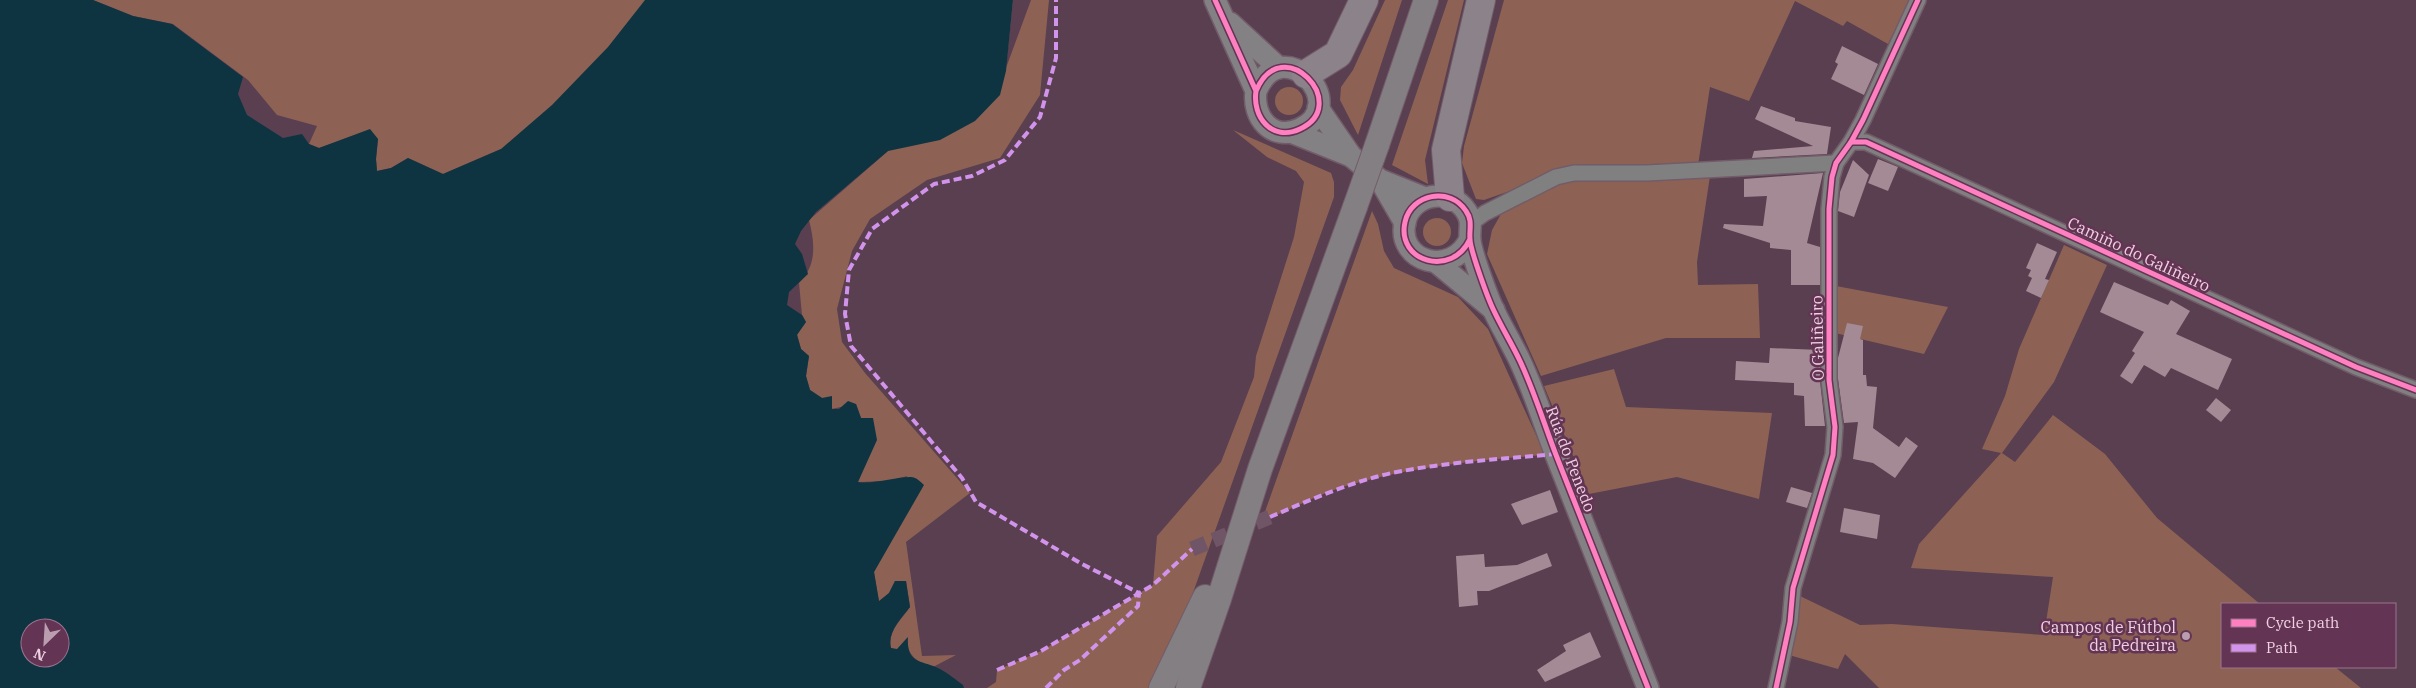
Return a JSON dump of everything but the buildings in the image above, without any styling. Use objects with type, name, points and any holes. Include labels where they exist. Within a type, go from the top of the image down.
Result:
[{"type":"highway","points":[[1306,74],[1338,54],[1364,0]]},
{"type":"highway","points":[[1437,198],[1446,150],[1481,0]]},
{"type":"main road","points":[[1188,688],[1219,600],[1260,469],[1377,145],[1426,0]]},
{"type":"main road","points":[[1161,688],[1207,594],[1260,469]]},
{"type":"street","name":"O Galiñeiro","points":[[1776,688],[1790,622],[1793,588],[1833,455],[1835,439],[1829,370],[1829,209],[1832,178],[1836,163],[1851,142],[1918,0]]},
{"type":"street","points":[[1219,9],[1279,68]]},
{"type":"street","points":[[1219,9],[1256,90]]},
{"type":"street","points":[[1351,156],[1290,132],[1280,131],[1262,121],[1255,106],[1256,90],[1264,76],[1279,68],[1293,68],[1306,74],[1317,89],[1318,108],[1351,156],[1380,180],[1405,223]]},
{"type":"street","points":[[1290,132],[1308,124],[1318,108]]},
{"type":"street","name":"Camiño do Galiñeiro","points":[[1851,142],[1866,142],[2356,367],[2416,390]]},
{"type":"street","points":[[1437,198],[1416,204],[1409,212],[1405,223],[1408,245],[1415,254],[1425,260],[1436,262],[1453,259],[1466,247],[1471,231],[1485,213],[1556,177],[1574,173],[1647,174],[1836,163]]},
{"type":"street","points":[[1380,180],[1462,205],[1471,231]]},
{"type":"street","name":"Rúa do Penedo","points":[[1471,231],[1494,310],[1521,363],[1648,688]]},
{"type":"street","name":"Rúa do Penedo","points":[[1436,262],[1494,310]]},
{"type":"shaded area","points":[[93,0],[1013,0],[1006,68],[1031,0],[1049,0],[1040,95],[1000,158],[927,180],[870,219],[852,251],[837,309],[842,342],[865,373],[970,493],[906,542],[922,656],[956,655],[933,667],[922,663],[911,654],[907,638],[897,650],[891,648],[890,642],[893,631],[910,607],[906,581],[895,581],[889,593],[879,602],[874,572],[889,545],[907,476],[890,481],[858,482],[861,474],[861,418],[856,404],[831,409],[822,398],[810,390],[806,376],[809,356],[801,349],[797,334],[806,322],[802,315],[799,283],[805,276],[812,261],[813,246],[809,220],[888,151],[501,149],[443,174],[408,158],[391,168],[377,171],[378,139],[370,130],[319,148],[309,144],[317,126],[277,115],[248,80],[173,24],[133,16]]},
{"type":"shaded area","points":[[1385,0],[1402,0],[1358,135],[1340,100],[1341,87],[1353,70]]},
{"type":"shaded area","points":[[1448,0],[1464,0],[1425,160],[1428,184],[1392,165]]},
{"type":"shaded area","points":[[1504,0],[1910,0],[1888,44],[1847,21],[1843,26],[1795,1],[1749,101],[1710,87],[1698,165],[1573,167],[1484,200],[1476,199],[1462,163],[1464,146]]},
{"type":"shaded area","points":[[1289,87],[1299,91],[1303,101],[1299,111],[1289,115],[1279,111],[1275,101],[1279,91]]},
{"type":"shaded area","points":[[1233,130],[1331,173],[1334,182],[1334,197],[1179,632],[1150,688],[987,688],[996,682],[997,670],[1041,651],[1153,585],[1157,536],[1221,462],[1254,377],[1256,356],[1294,237],[1304,182],[1296,171],[1267,157]]},
{"type":"shaded area","points":[[1710,176],[1697,262],[1698,285],[1758,284],[1760,338],[1666,338],[1541,376],[1487,254],[1492,230],[1501,214],[1559,183],[1575,179]]},
{"type":"shaded area","points":[[1372,211],[1378,224],[1384,251],[1394,268],[1458,297],[1488,329],[1545,455],[1467,462],[1390,475],[1339,488],[1262,520]]},
{"type":"shaded area","points":[[1437,218],[1447,222],[1451,232],[1447,242],[1437,246],[1427,242],[1423,232],[1427,222]]},
{"type":"shaded area","points":[[2064,245],[2107,265],[2054,382],[2002,453],[2015,462],[2053,415],[2105,454],[2157,518],[2259,603],[2221,603],[2221,668],[2336,668],[2361,688],[1879,688],[1845,654],[1838,669],[1789,655],[1800,596],[1860,625],[1892,624],[2044,635],[2053,577],[1911,568],[1919,544],[2001,453],[1982,449],[2005,396],[2019,349]]},
{"type":"shaded area","points":[[1836,286],[1948,307],[1924,354],[1835,333]]},
{"type":"shaded area","points":[[1614,369],[1626,407],[1772,413],[1759,499],[1677,477],[1589,494],[1544,386]]},
{"type":"water","points":[[0,0],[93,0],[133,16],[172,24],[243,77],[238,94],[247,115],[283,138],[302,134],[309,144],[319,148],[370,129],[378,139],[377,171],[391,168],[408,158],[443,174],[501,149],[552,105],[608,47],[645,0],[1013,0],[1006,71],[1000,95],[975,121],[940,140],[888,151],[816,212],[801,231],[795,244],[802,254],[808,274],[789,292],[787,305],[802,315],[806,322],[797,335],[801,349],[809,356],[806,376],[810,390],[822,398],[832,396],[832,409],[839,409],[848,401],[856,404],[861,418],[873,418],[877,440],[858,482],[865,483],[911,477],[924,485],[874,572],[879,601],[889,593],[895,581],[906,581],[910,607],[893,631],[890,642],[891,648],[897,649],[908,637],[908,646],[913,657],[943,671],[963,685],[964,688],[0,688]]},
{"type":"tunnel","points":[[1192,549],[1270,517]]},
{"type":"marked path","points":[[1046,688],[1064,670],[1080,660],[1138,606],[1139,593],[1082,564],[976,502],[962,478],[851,346],[845,314],[849,270],[872,229],[934,184],[972,176],[1005,160],[1040,117],[1056,58],[1056,0]]},
{"type":"marked path","points":[[1270,517],[1345,486],[1392,473],[1453,463],[1556,454]]},
{"type":"marked path","points":[[997,670],[1041,651],[1153,585],[1192,549]]},
{"type":"cycle path","points":[[1215,0],[1256,91],[1257,110],[1266,125],[1273,130],[1281,132],[1300,129],[1314,118],[1319,104],[1316,90],[1308,78],[1295,69],[1281,67],[1268,74],[1256,91]]},
{"type":"cycle path","points":[[1776,688],[1790,622],[1793,588],[1833,455],[1835,427],[1829,380],[1829,209],[1832,177],[1836,163],[1851,142],[1863,120],[1918,0]]},
{"type":"cycle path","points":[[1851,142],[1866,142],[2356,367],[2416,390]]},
{"type":"cycle path","points":[[1470,239],[1462,251],[1451,258],[1439,261],[1427,260],[1417,255],[1409,247],[1404,236],[1405,222],[1409,212],[1415,205],[1432,197],[1451,198],[1466,211],[1470,222],[1471,246],[1488,297],[1530,385],[1648,688]]},
{"type":"place","name":"Campos de Fútbol da Pedreira","points":[[2186,636]]}]
